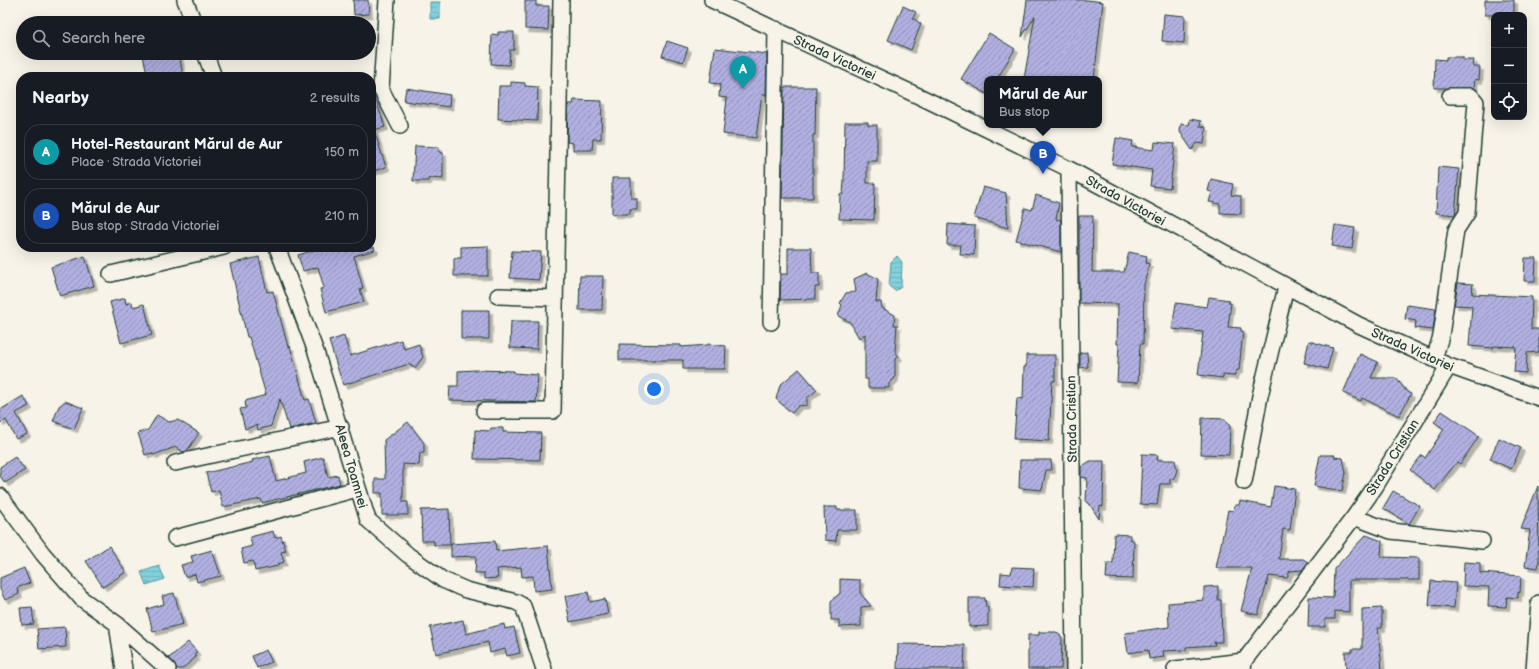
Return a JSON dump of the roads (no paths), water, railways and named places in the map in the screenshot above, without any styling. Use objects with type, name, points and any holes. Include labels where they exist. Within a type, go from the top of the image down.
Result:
[{"type":"street","points":[[185,0],[191,16]]},
{"type":"street","points":[[387,0],[381,89],[400,126]]},
{"type":"street","points":[[484,411],[553,411],[561,0]]},
{"type":"street","name":"Strada Victoriei","points":[[712,0],[1069,169],[1359,325],[1449,366],[1539,398]]},
{"type":"street","points":[[771,322],[776,29]]},
{"type":"street","points":[[208,60],[212,72]]},
{"type":"street","points":[[1434,359],[1441,336],[1456,230],[1467,212],[1476,102],[1471,96],[1450,96]]},
{"type":"street","name":"Strada Cristian","points":[[1069,169],[1074,669]]},
{"type":"street","points":[[111,274],[203,252]]},
{"type":"street","name":"Aleea Toamnei","points":[[279,252],[316,352],[340,427],[357,489],[368,520],[408,555],[443,580],[466,590],[516,602],[523,606],[544,669]]},
{"type":"street","points":[[1244,482],[1260,396],[1286,287]]},
{"type":"street","points":[[498,296],[555,298]]},
{"type":"street","name":"Strada Cristian","points":[[1176,669],[1243,665],[1354,517],[1379,480],[1449,366]]},
{"type":"street","points":[[175,463],[340,427]]},
{"type":"street","points":[[175,538],[357,489]]},
{"type":"street","points":[[0,496],[43,554],[82,598],[117,624],[168,669]]},
{"type":"street","points":[[1354,517],[1392,531],[1482,541]]},
{"type":"street","points":[[1534,669],[1539,603]]},
{"type":"street","points":[[117,624],[124,669]]},
{"type":"water","points":[[430,2],[440,2],[440,19],[430,19]]},
{"type":"water","points":[[897,256],[902,262],[901,287],[895,291],[889,286],[891,262]]},
{"type":"water","points":[[159,566],[165,579],[146,585],[141,572]]},
{"type":"place","name":"Hotel-Restaurant Mărul de Aur","points":[[743,89]]},
{"type":"place","name":"Mărul de Aur","points":[[1043,174]]}]
